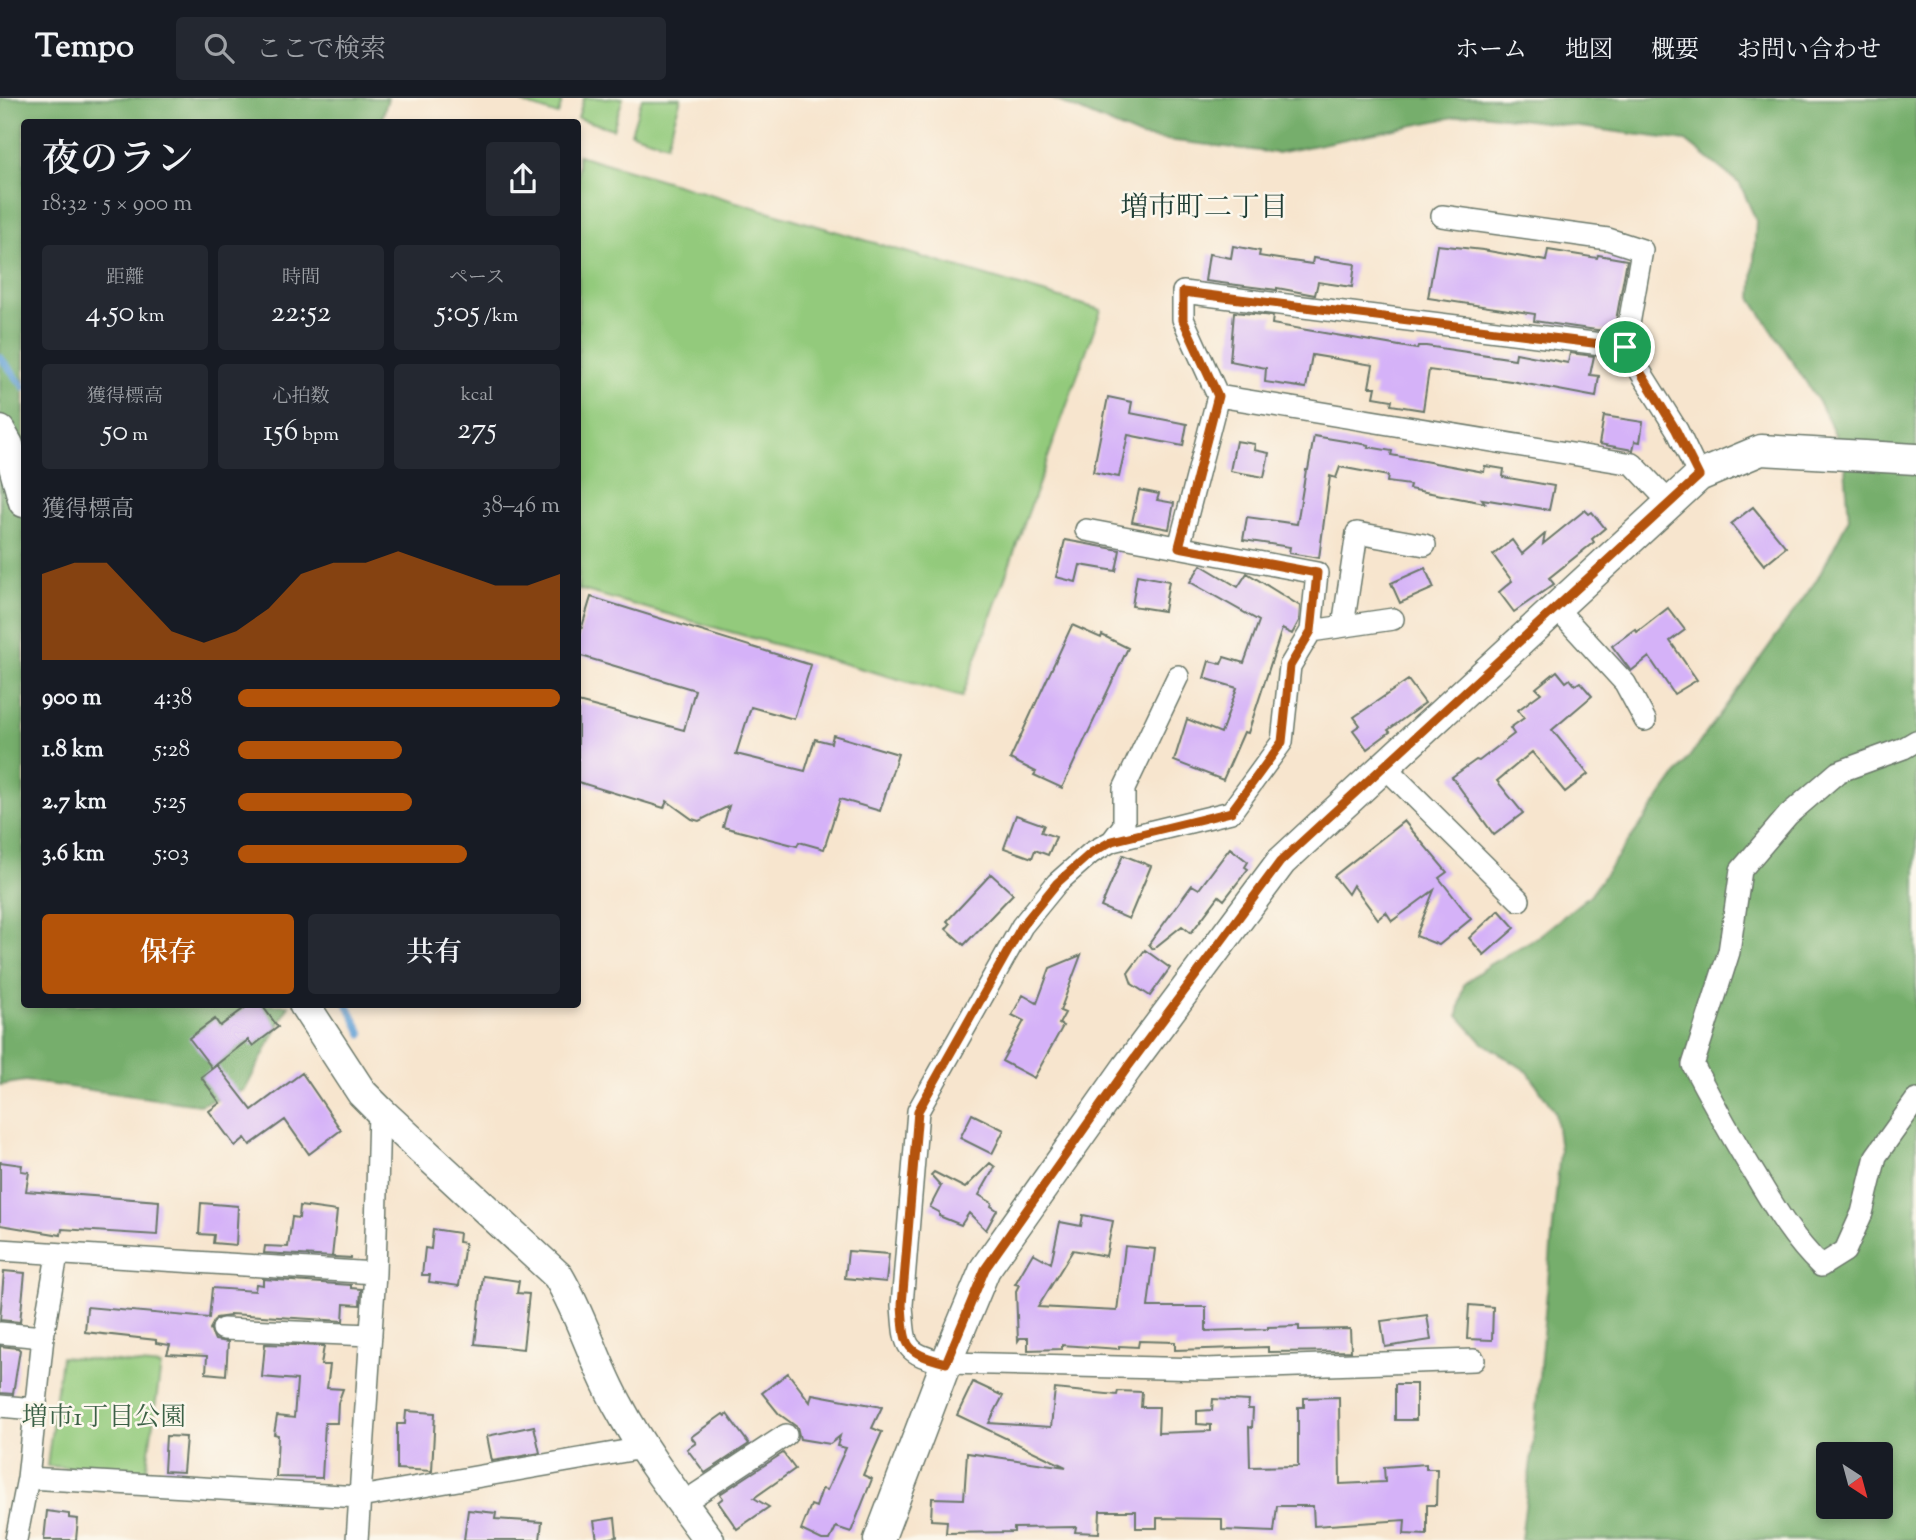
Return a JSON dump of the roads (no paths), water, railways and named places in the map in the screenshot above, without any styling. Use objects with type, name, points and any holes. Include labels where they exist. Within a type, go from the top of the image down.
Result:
[{"type":"street","points":[[1442,216],[1608,239],[1642,250],[1625,347],[1676,430],[1699,476]]},
{"type":"street","points":[[1179,547],[1218,396],[1183,320],[1183,292],[1625,347]]},
{"type":"street","points":[[1218,396],[1633,464],[1670,503]]},
{"type":"street","points":[[0,431],[8,445],[21,491]]},
{"type":"street","points":[[878,1540],[985,1269],[1127,1068],[1280,862],[1699,476],[1761,450],[1916,459]]},
{"type":"street","points":[[1086,530],[1317,573],[1311,631],[1290,666],[1282,742],[1231,812],[1112,841],[1091,853],[1057,883],[1022,926],[918,1111],[902,1305],[904,1335],[912,1352],[946,1363],[1206,1369],[1474,1360]]},
{"type":"street","points":[[1343,626],[1357,533],[1425,545]]},
{"type":"street","points":[[1556,608],[1625,683],[1645,720]]},
{"type":"street","points":[[1311,631],[1393,619]]},
{"type":"street","points":[[1112,841],[1124,825],[1124,789],[1178,676]]},
{"type":"street","points":[[1916,741],[1838,772],[1788,815],[1741,870],[1729,952],[1693,1065],[1720,1117],[1785,1225],[1803,1249],[1821,1266],[1845,1251],[1862,1213],[1876,1156],[1916,1100]]},
{"type":"street","points":[[1384,766],[1519,900]]},
{"type":"street","points":[[307,1008],[362,1093],[558,1276],[570,1296],[618,1406],[704,1538]]},
{"type":"street","points":[[357,1540],[375,1273],[379,1110]]},
{"type":"street","points":[[0,1250],[375,1273]]},
{"type":"street","points":[[16,1540],[28,1478],[43,1337],[57,1255]]},
{"type":"street","points":[[223,1329],[371,1335]]},
{"type":"street","points":[[0,1333],[43,1337]]},
{"type":"street","points":[[0,1406],[35,1409]]},
{"type":"street","points":[[683,1503],[786,1435]]},
{"type":"street","points":[[28,1478],[360,1497],[643,1448]]},
{"type":"waterway","points":[[0,357],[21,383]]},
{"type":"waterway","points":[[349,1008],[362,1034]]},
{"type":"district","name":"増市町二丁目","points":[[1204,206]]},
{"type":"park label","name":"増市1丁目公園","points":[[104,1416]]}]
